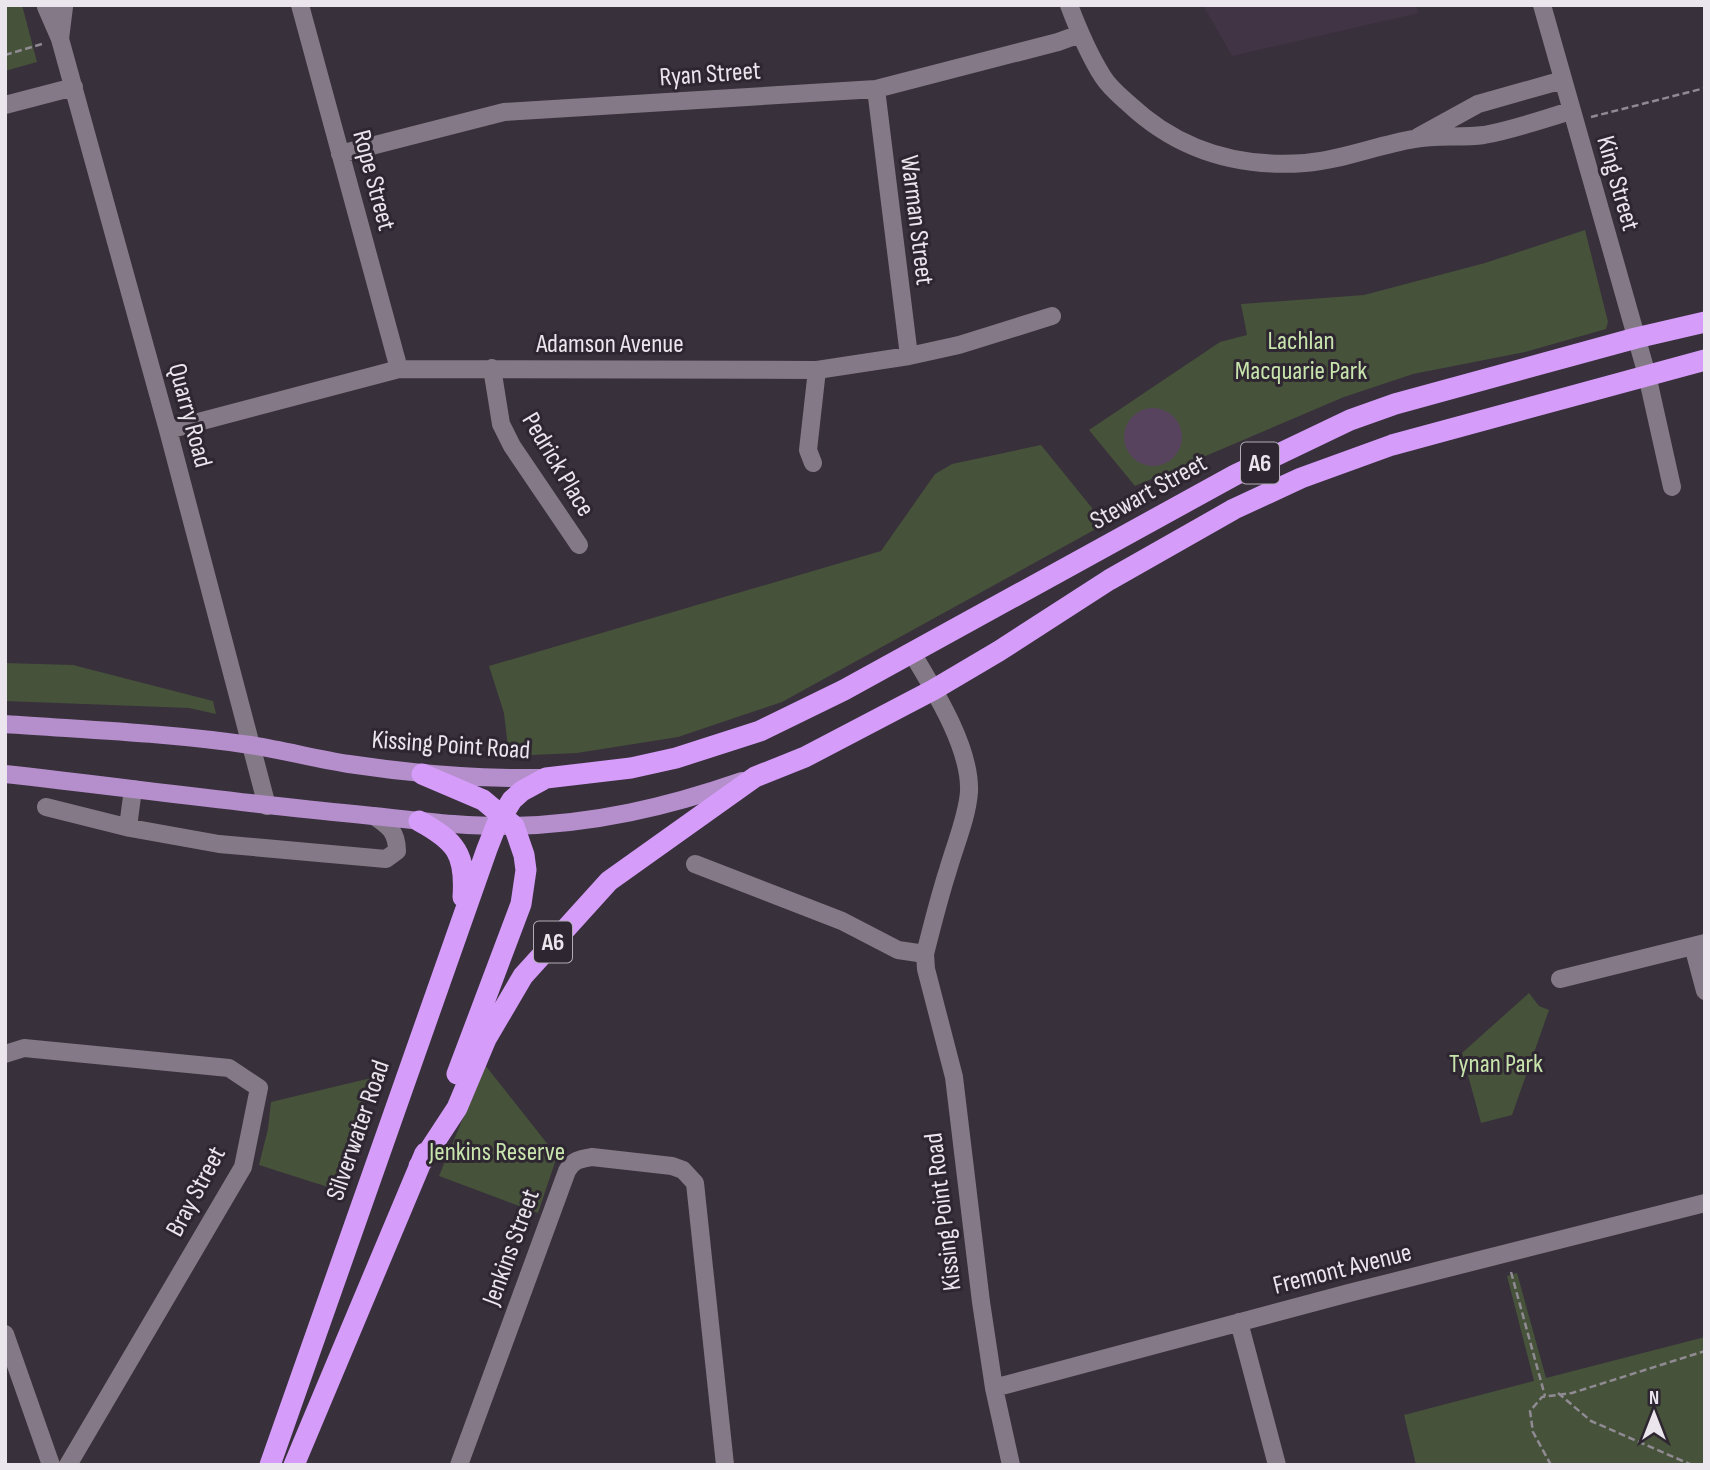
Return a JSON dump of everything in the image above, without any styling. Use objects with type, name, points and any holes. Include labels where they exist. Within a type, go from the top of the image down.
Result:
[{"type":"highway","name":"Stewart Street","points":[[912,653],[1235,475],[1350,420],[1395,404],[1636,338],[1705,322]]},
{"type":"highway","name":"A6","points":[[419,1166],[457,1108],[486,1039],[523,976],[610,881],[755,777],[805,757],[933,690],[1120,573],[1234,509],[1301,478],[1392,445],[1705,360]]},
{"type":"highway","name":"Kissing Point Road","points":[[546,778],[631,768],[676,758],[760,731],[912,653]]},
{"type":"highway","points":[[422,774],[482,800],[504,822]]},
{"type":"highway","name":"Silverwater Road","points":[[270,1465],[447,956],[504,822],[522,791],[546,778]]},
{"type":"highway","points":[[419,821],[450,839],[462,862],[462,920]]},
{"type":"highway","name":"A6","points":[[294,1465],[419,1166],[521,904],[526,870],[524,855],[504,822]]},
{"type":"main road","name":"Kissing Point Road","points":[[5,724],[198,739],[422,774],[491,779],[546,778]]},
{"type":"main road","points":[[5,774],[267,806],[419,821],[504,822],[582,820],[656,808],[755,777]]},
{"type":"street","name":"Rope Street","points":[[300,5],[399,369]]},
{"type":"street","points":[[1069,5],[1080,34],[1103,77],[1158,129],[1198,149],[1250,163],[1306,163],[1340,158],[1415,139],[1484,135],[1573,116]]},
{"type":"street","name":"King Street","points":[[1542,5],[1647,375],[1672,487]]},
{"type":"street","name":"Quarry Road","points":[[55,6],[53,41],[74,87],[267,806]]},
{"type":"street","name":"Ryan Street","points":[[340,154],[504,112],[876,89],[1080,34]]},
{"type":"street","points":[[1415,139],[1478,103],[1563,80]]},
{"type":"street","points":[[5,105],[74,87]]},
{"type":"street","name":"Warman Street","points":[[876,89],[909,356]]},
{"type":"street","name":"Adamson Avenue","points":[[168,430],[399,369],[817,370],[909,356],[959,345],[1052,316]]},
{"type":"street","name":"Pedrick Place","points":[[492,368],[501,424],[512,446],[579,545]]},
{"type":"street","points":[[813,463],[808,450],[817,370]]},
{"type":"street","name":"Kissing Point Road","points":[[912,653],[960,744],[969,792],[925,954],[929,986],[954,1077],[981,1302],[994,1388],[1012,1465]]},
{"type":"street","points":[[128,827],[133,789]]},
{"type":"street","points":[[46,807],[128,827],[219,844],[386,859],[397,850],[397,839],[391,827],[374,816]]},
{"type":"street","points":[[695,864],[842,921],[898,950],[925,954]]},
{"type":"street","points":[[1560,979],[1699,944],[1705,991]]},
{"type":"street","name":"Bray Street","points":[[5,1054],[24,1048],[229,1068],[259,1088],[243,1167],[68,1465]]},
{"type":"street","name":"Jenkins Street","points":[[459,1465],[566,1171],[572,1163],[592,1157],[672,1166],[682,1170],[695,1183],[725,1465]]},
{"type":"street","name":"Fremont Avenue","points":[[994,1388],[1239,1322],[1705,1203]]},
{"type":"street","points":[[1239,1322],[1277,1465]]},
{"type":"street","points":[[5,1334],[51,1465]]},
{"type":"path","points":[[5,55],[53,41]]},
{"type":"path","points":[[1573,116],[1705,88]]},
{"type":"path","points":[[1511,1272],[1545,1396]]},
{"type":"path","points":[[1551,1465],[1533,1432],[1531,1411],[1542,1397],[1572,1394],[1705,1351]]},
{"type":"path","points":[[1558,1394],[1591,1421],[1692,1465]]},
{"type":"shaded area","points":[[1203,5],[1416,5],[1418,13],[1232,56]]},
{"type":"green space","points":[[5,5],[22,5],[37,62],[5,71]]},
{"type":"green space","name":"Lachlan Macquarie Park","points":[[1585,230],[1608,322],[1606,329],[1525,352],[1413,374],[1344,397],[1135,486],[1089,430],[1220,342],[1247,335],[1241,304],[1364,295],[1485,263]]},
{"type":"green space","points":[[1041,445],[1105,524],[782,702],[678,737],[577,753],[509,756],[504,713],[489,666],[881,551],[935,474],[952,464]]},
{"type":"green space","points":[[5,663],[73,665],[213,701],[216,714],[189,708],[5,701]]},
{"type":"green space","name":"Tynan Park","points":[[1529,993],[1539,1006],[1549,1010],[1512,1115],[1481,1123],[1462,1053]]},
{"type":"green space","name":"Jenkins Reserve","points":[[485,1065],[557,1156],[538,1213],[439,1176]]},
{"type":"green space","points":[[375,1077],[334,1189],[259,1165],[268,1129],[271,1102]]},
{"type":"green space","points":[[1517,1273],[1546,1378],[1705,1337],[1705,1465],[1416,1465],[1404,1415],[1534,1381],[1507,1276]]},
{"type":"building","points":[[1153,408],[1164,410],[1177,421],[1182,437],[1180,448],[1169,461],[1153,466],[1142,464],[1129,453],[1124,437],[1126,426],[1137,413]]}]
